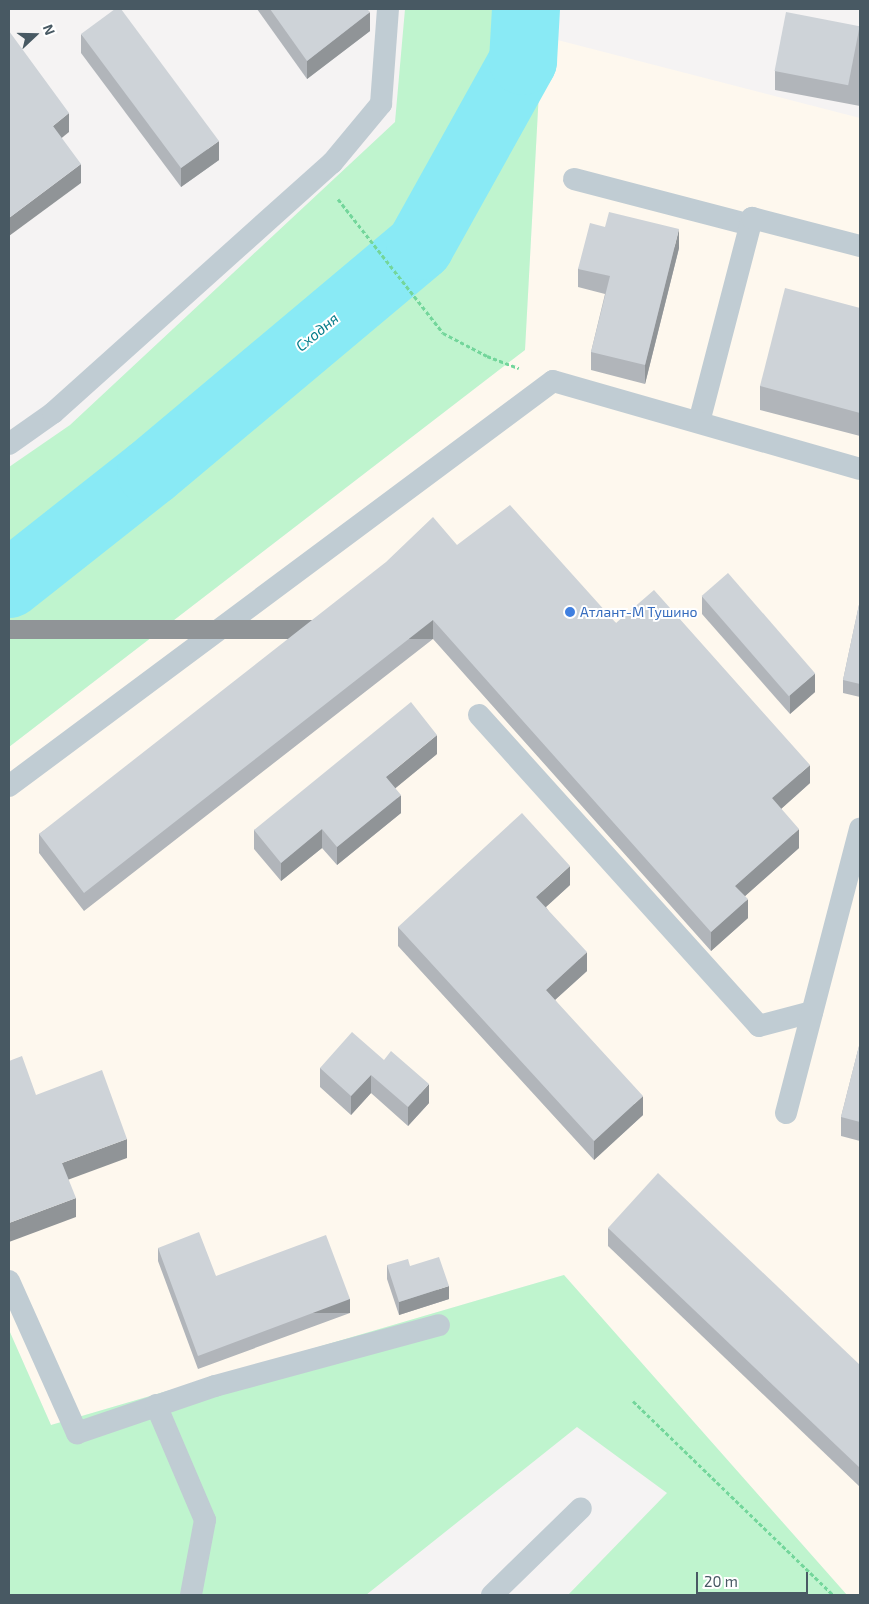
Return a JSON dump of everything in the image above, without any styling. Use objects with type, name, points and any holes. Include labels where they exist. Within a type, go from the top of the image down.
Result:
[{"type":"lane","points":[[9,444],[53,413],[332,163],[382,104],[388,9]]},
{"type":"lane","points":[[574,179],[750,225]]},
{"type":"lane","points":[[699,422],[752,218],[860,246]]},
{"type":"lane","points":[[9,786],[553,381],[860,469]]},
{"type":"lane","points":[[479,715],[759,1026],[812,1012]]},
{"type":"lane","points":[[786,1113],[860,828]]},
{"type":"lane","points":[[9,1281],[77,1432],[215,1386],[439,1326]]},
{"type":"lane","points":[[156,1405],[205,1520],[191,1595]]},
{"type":"lane","points":[[492,1595],[581,1508]]},
{"type":"path","points":[[342,205],[443,333],[487,356]]},
{"type":"path","points":[[633,1401],[834,1595]]},
{"type":"shaded area","points":[[542,36],[860,118],[860,1595],[847,1595],[564,1275],[51,1425],[9,1330],[9,747],[525,350]]},
{"type":"green space","points":[[405,9],[549,9],[542,36],[525,350],[9,747],[9,467],[70,425],[395,122]]},
{"type":"green space","points":[[564,1275],[847,1595],[568,1595],[667,1493],[577,1427],[366,1595],[9,1595],[9,1330],[51,1425]]},
{"type":"building","points":[[115,9],[121,9],[219,141],[181,168],[81,34]]},
{"type":"building","points":[[270,9],[367,9],[370,12],[307,61]]},
{"type":"building","points":[[786,12],[860,26],[848,85],[775,71]]},
{"type":"building","points":[[9,31],[69,113],[53,126],[81,164],[9,218]]},
{"type":"building","points":[[609,212],[679,229],[645,365],[591,352],[610,276],[578,269],[590,223],[605,227]]},
{"type":"building","points":[[785,288],[860,308],[860,413],[760,386]]},
{"type":"building","points":[[510,505],[616,623],[654,590],[810,765],[772,798],[799,829],[735,886],[748,899],[711,932],[433,620],[84,893],[39,834],[386,562],[433,517],[457,545]]},
{"type":"building","points":[[728,573],[815,673],[789,696],[702,596]]},
{"type":"building","points":[[860,600],[860,684],[843,680]]},
{"type":"building","points":[[411,702],[437,735],[386,777],[401,795],[337,847],[322,829],[281,863],[254,830]]},
{"type":"building","points":[[522,813],[570,866],[536,897],[587,952],[546,990],[643,1096],[594,1141],[398,927]]},
{"type":"building","points":[[352,1032],[384,1060],[391,1051],[429,1084],[408,1107],[371,1075],[351,1096],[320,1068]]},
{"type":"building","points":[[860,1042],[860,1122],[841,1117]]},
{"type":"building","points":[[22,1056],[36,1095],[102,1070],[127,1139],[62,1163],[76,1198],[9,1223],[9,1061]]},
{"type":"building","points":[[658,1173],[860,1365],[860,1468],[608,1228]]},
{"type":"building","points":[[199,1232],[216,1276],[326,1235],[350,1299],[198,1356],[158,1248]]},
{"type":"building","points":[[439,1257],[449,1286],[399,1302],[387,1265],[408,1259],[410,1266]]},
{"type":"waterway","name":"Сходня","points":[[9,584],[151,472],[420,246],[523,61],[526,9]]},
{"type":"place","name":"Атлант-М Тушино","points":[[570,612]]}]
